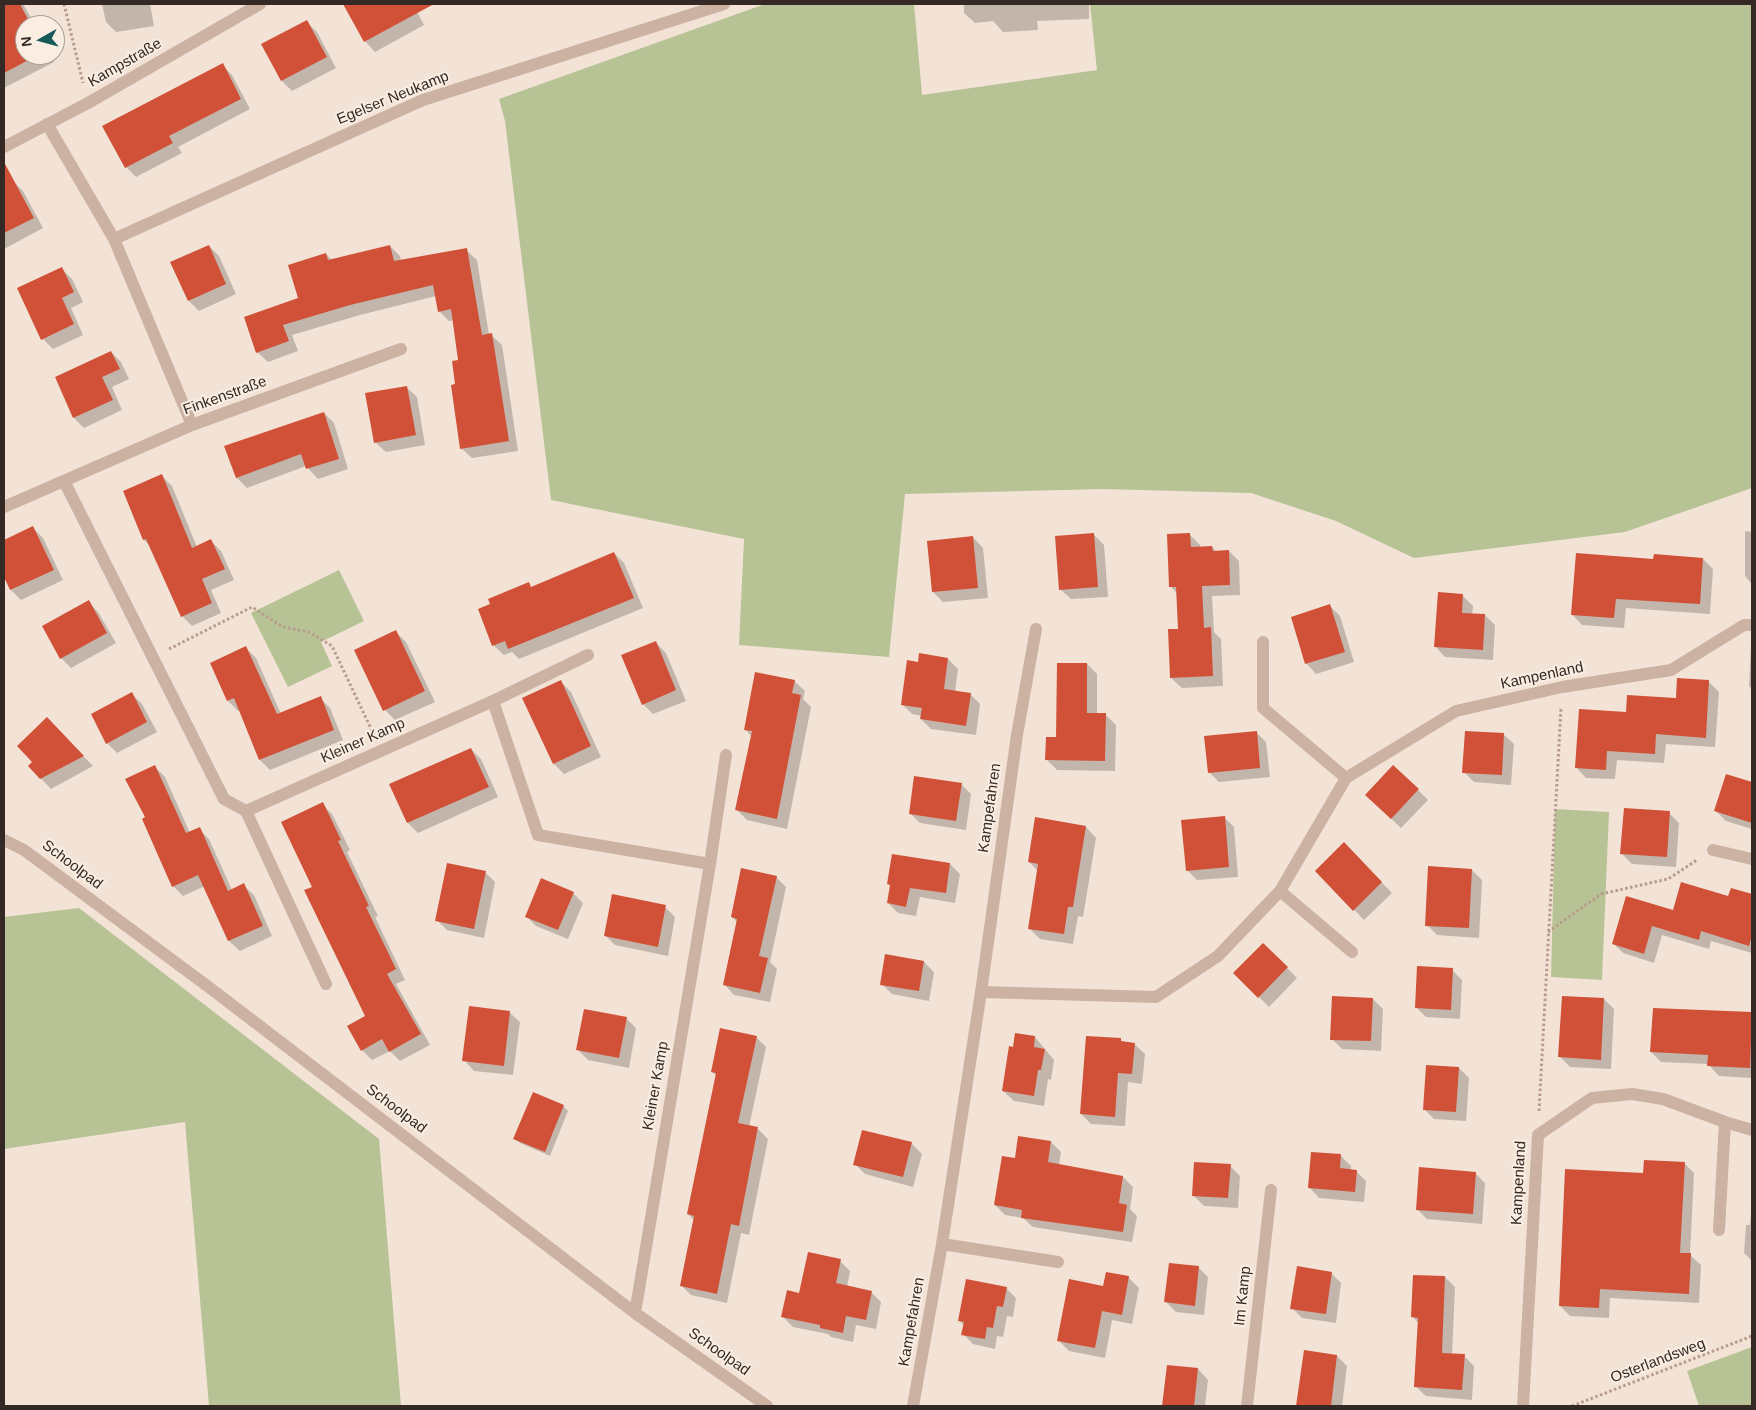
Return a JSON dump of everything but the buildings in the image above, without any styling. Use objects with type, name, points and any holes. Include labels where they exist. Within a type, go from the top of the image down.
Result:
[{"type":"street","name":"Kampstraße","points":[[4,147],[88,103],[260,4]]},
{"type":"street","name":"Egelser Neukamp","points":[[114,239],[423,100],[724,4]]},
{"type":"street","points":[[47,124],[114,239],[192,425]]},
{"type":"street","name":"Finkenstraße","points":[[4,507],[192,425],[400,349]]},
{"type":"street","points":[[64,481],[224,799],[246,812],[326,984]]},
{"type":"street","name":"Kampenland","points":[[981,992],[1156,997],[1218,956],[1280,891],[1346,778],[1456,711],[1562,687],[1671,670],[1744,625],[1752,625]]},
{"type":"street","name":"Kampefahren","points":[[914,1406],[942,1244],[981,992],[1017,735],[1036,629]]},
{"type":"street","points":[[1263,642],[1263,708],[1346,778]]},
{"type":"street","name":"Kleiner Kamp","points":[[246,812],[494,701],[588,655]]},
{"type":"street","points":[[494,701],[538,835],[710,864]]},
{"type":"street","name":"Kleiner Kamp","points":[[634,1313],[710,864],[726,755]]},
{"type":"street","name":"Schoolpad","points":[[4,840],[24,850],[210,988],[634,1313],[767,1406]]},
{"type":"street","points":[[1713,850],[1752,859]]},
{"type":"street","points":[[1280,891],[1352,952]]},
{"type":"street","name":"Kampenland","points":[[1523,1406],[1538,1135],[1592,1098],[1632,1094],[1663,1099],[1752,1130]]},
{"type":"street","points":[[1719,1230],[1725,1122]]},
{"type":"street","name":"Im Kamp","points":[[1247,1406],[1271,1190]]},
{"type":"street","points":[[942,1244],[1058,1262]]},
{"type":"path","points":[[64,4],[88,103]]},
{"type":"path","points":[[153,657],[252,607],[283,627],[309,632],[332,646],[381,751]]},
{"type":"path","points":[[1538,1135],[1562,687]]},
{"type":"path","points":[[1548,932],[1601,894],[1668,879],[1713,850]]},
{"type":"path","name":"Osterlandsweg","points":[[1572,1406],[1752,1336]]},
{"type":"green space","points":[[765,4],[914,4],[922,95],[1097,70],[1090,4],[1752,4],[1752,488],[1625,532],[1414,558],[1336,521],[1251,493],[1103,489],[905,494],[889,657],[739,645],[744,539],[551,500],[505,121],[499,99]]},
{"type":"green space","points":[[339,570],[364,621],[321,642],[332,666],[288,687],[251,613]]},
{"type":"green space","points":[[1555,809],[1609,812],[1602,980],[1551,977]]},
{"type":"green space","points":[[79,908],[379,1139],[401,1406],[209,1406],[185,1122],[4,1149],[4,917]]},
{"type":"green space","points":[[1752,1347],[1752,1406],[1699,1406],[1687,1371]]}]
